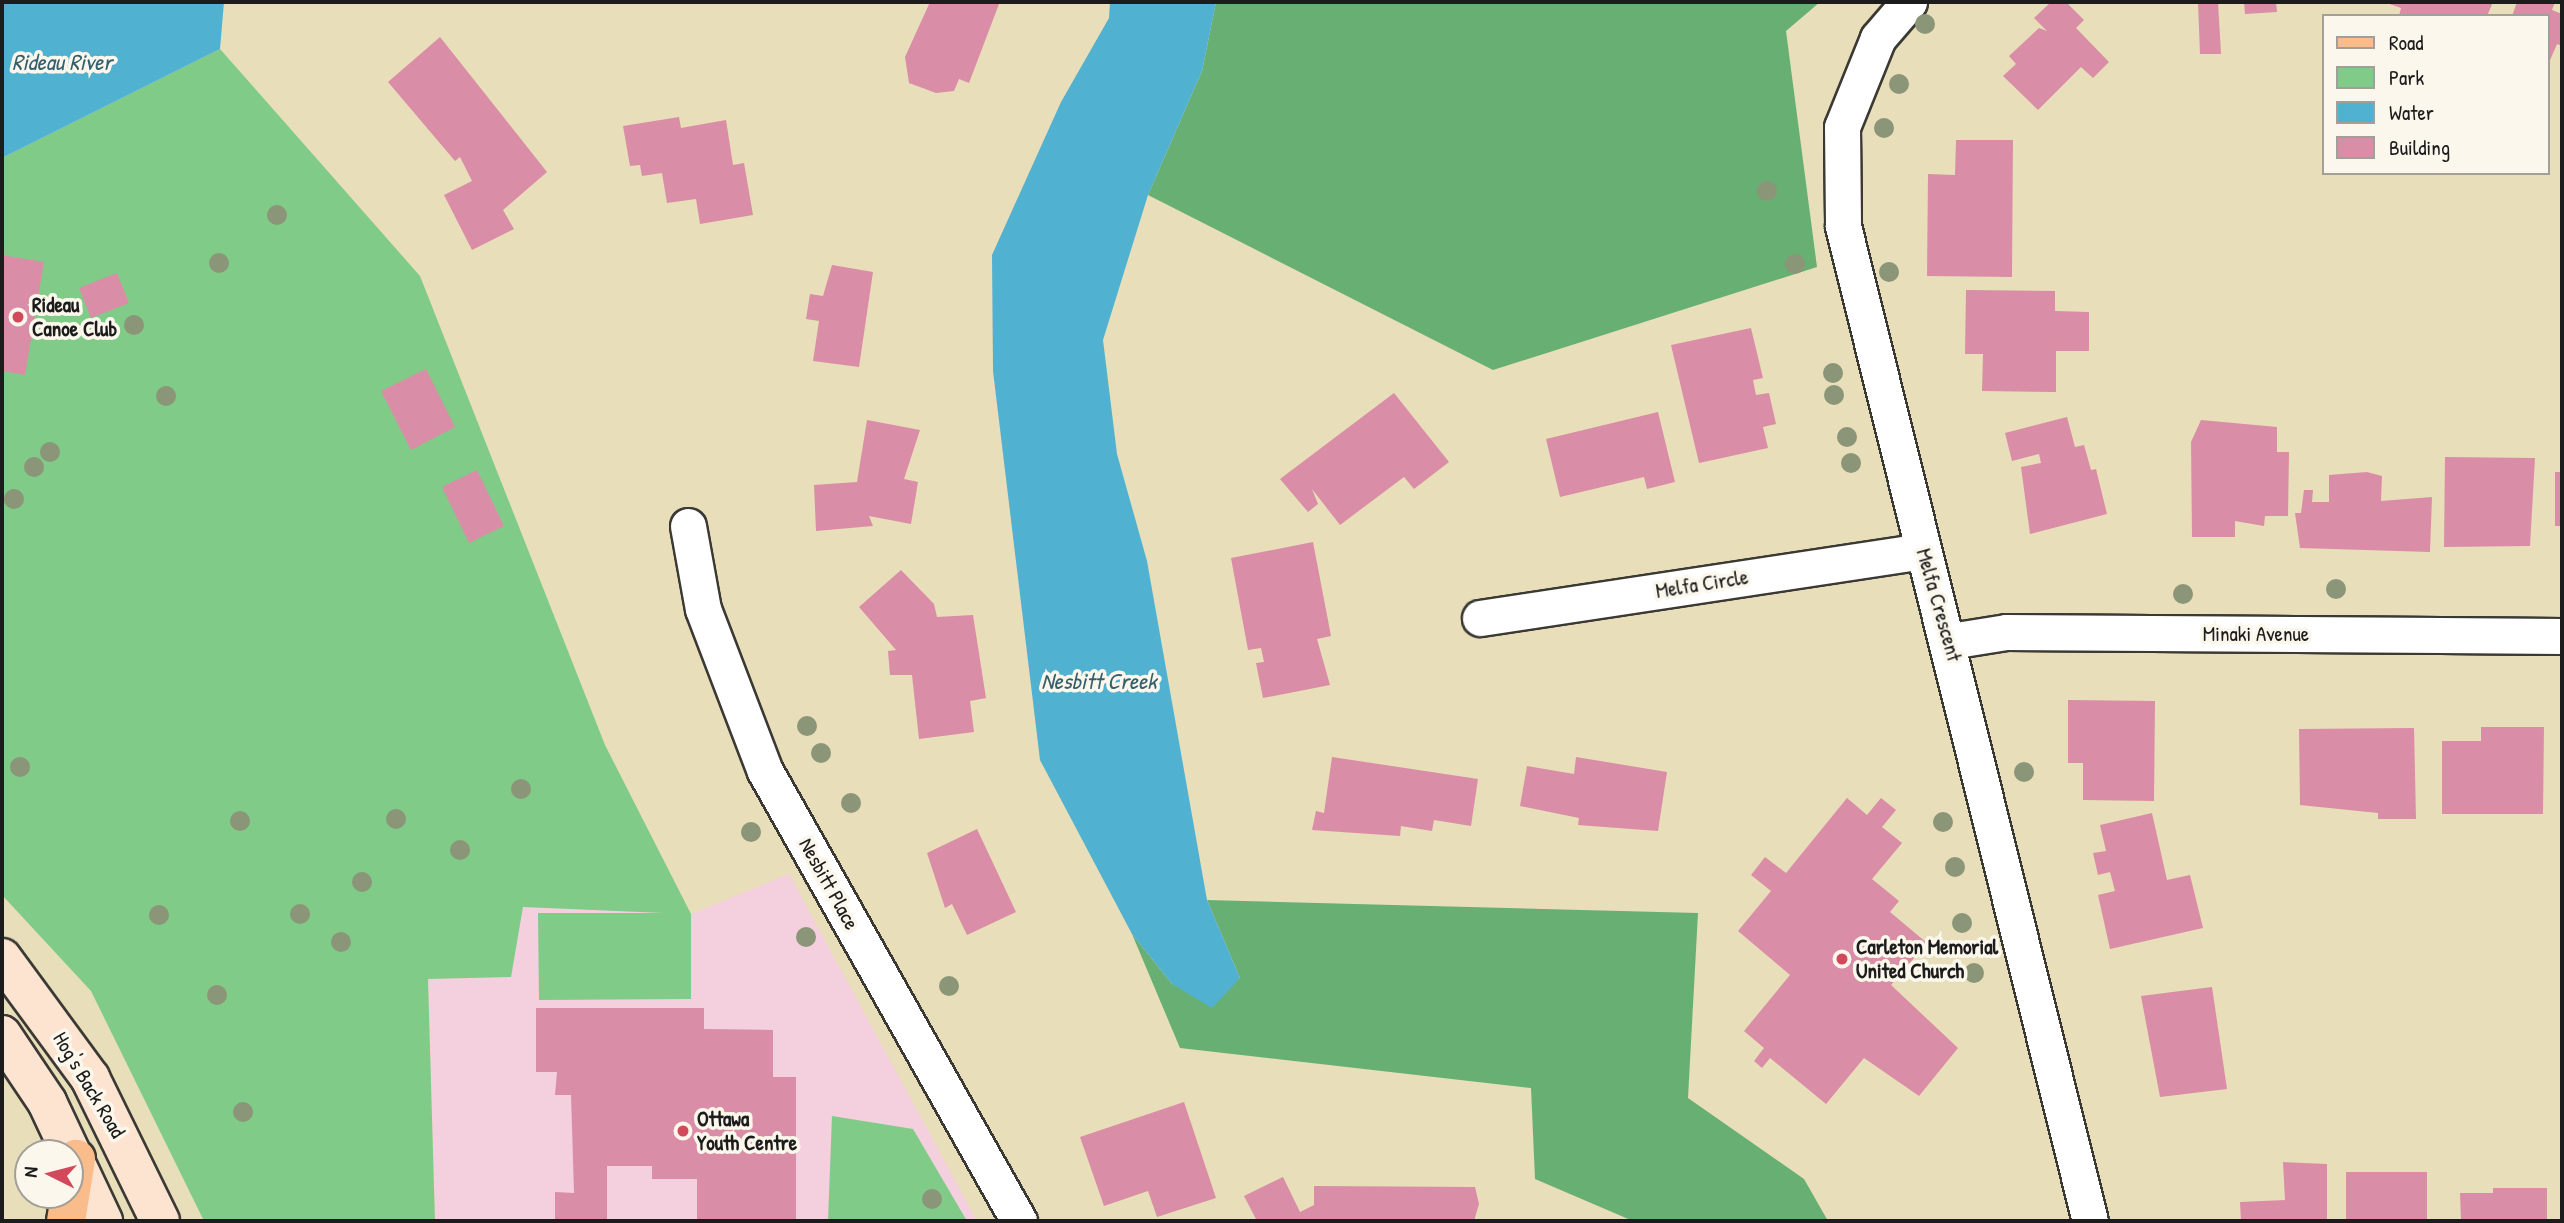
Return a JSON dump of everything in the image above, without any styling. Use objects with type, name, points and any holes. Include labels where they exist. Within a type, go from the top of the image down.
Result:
[{"type":"main road","name":"Hog's Back Road","points":[[2,958],[90,1078],[160,1221]]},
{"type":"main road","points":[[2,1035],[64,1139]]},
{"type":"main road","points":[[84,1177],[103,1221]]},
{"type":"street","name":"Melfa Crescent","points":[[1909,2],[1878,38],[1842,127],[1843,226],[1923,551],[1950,641],[2090,1221]]},
{"type":"street","name":"Nesbitt Place","points":[[688,526],[703,609],[765,771],[1019,1221]]},
{"type":"street","name":"Melfa Circle","points":[[1480,618],[1923,551]]},
{"type":"street","name":"Minaki Avenue","points":[[1950,641],[2006,632],[2562,636]]},
{"type":"shaded area","points":[[789,874],[977,1221],[435,1221],[428,978],[511,977],[522,906],[691,914]]},
{"type":"green space","points":[[1216,2],[1820,2],[1786,31],[1817,267],[1493,370],[1148,195],[1202,71]]},
{"type":"green space","name":"Rideau Canoe Club","points":[[220,49],[420,276],[605,745],[691,914],[691,999],[539,1000],[538,913],[663,913],[523,907],[511,977],[428,979],[435,1221],[204,1221],[91,991],[2,895],[2,158]]},
{"type":"green space","points":[[1207,900],[1698,913],[1688,1098],[1804,1179],[1828,1221],[1633,1221],[1535,1179],[1531,1088],[1180,1048],[1132,934],[1172,984],[1240,978]]},
{"type":"green space","points":[[832,1116],[913,1129],[967,1221],[828,1221]]},
{"type":"water","name":"Rideau River","points":[[2,2],[224,2],[220,49],[2,158]]},
{"type":"water","name":"Nesbitt Creek","points":[[1110,2],[1216,2],[1202,71],[1148,195],[1103,340],[1117,454],[1147,561],[1207,900],[1240,978],[1212,1008],[1172,984],[1132,934],[1040,760],[993,371],[992,255],[1061,102],[1109,18]]},
{"type":"building","points":[[930,2],[999,4],[969,83],[959,79],[954,91],[936,93],[909,83],[905,57]]},
{"type":"building","points":[[2051,2],[2066,2],[2084,20],[2076,28],[2109,62],[2093,78],[2081,67],[2038,110],[2003,76],[2016,64],[2009,56],[2039,28],[2047,31],[2034,18]]},
{"type":"building","points":[[2198,2],[2218,2],[2221,54],[2200,54]]},
{"type":"building","points":[[2244,2],[2276,2],[2277,12],[2245,14]]},
{"type":"building","points":[[2384,2],[2493,2],[2488,14],[2400,14],[2401,8]]},
{"type":"building","points":[[2517,2],[2555,2],[2552,10],[2562,14],[2562,46],[2557,44],[2550,60],[2550,14],[2513,14]]},
{"type":"building","points":[[440,37],[547,172],[503,210],[514,229],[472,250],[444,195],[472,181],[460,157],[455,161],[388,82]]},
{"type":"building","points":[[679,117],[681,128],[726,120],[733,165],[744,163],[753,215],[700,224],[696,199],[667,203],[662,173],[642,176],[640,165],[630,166],[623,126]]},
{"type":"building","points":[[1956,140],[2013,140],[2012,277],[1927,276],[1928,174],[1955,175]]},
{"type":"building","name":"Rideau Canoe Club","points":[[2,255],[44,262],[25,375],[2,371]]},
{"type":"building","points":[[832,265],[873,272],[859,367],[813,361],[819,321],[806,319],[810,294],[823,296]]},
{"type":"building","points":[[117,273],[129,303],[91,318],[79,288]]},
{"type":"building","points":[[1966,290],[2055,291],[2055,311],[2089,312],[2089,351],[2056,351],[2056,392],[1982,391],[1983,354],[1965,354]]},
{"type":"building","points":[[1751,328],[1763,378],[1753,380],[1756,395],[1769,393],[1776,424],[1763,427],[1768,448],[1699,463],[1671,345]]},
{"type":"building","points":[[426,369],[455,427],[411,450],[381,391]]},
{"type":"building","points":[[1394,393],[1449,462],[1414,489],[1404,477],[1340,525],[1312,489],[1318,504],[1308,512],[1280,479]]},
{"type":"building","points":[[1658,412],[1675,482],[1647,489],[1644,477],[1560,497],[1546,439]]},
{"type":"building","points":[[2067,417],[2075,447],[2084,445],[2091,470],[2096,469],[2107,514],[2030,534],[2021,467],[2041,463],[2039,454],[2012,461],[2005,433]]},
{"type":"building","points":[[867,420],[920,430],[904,479],[918,482],[911,524],[869,516],[873,526],[816,531],[814,485],[857,482]]},
{"type":"building","points":[[2201,420],[2277,427],[2277,452],[2289,452],[2288,516],[2265,516],[2264,526],[2235,521],[2235,537],[2192,537],[2191,442]]},
{"type":"building","points":[[2445,457],[2535,458],[2530,546],[2444,547]]},
{"type":"building","points":[[477,470],[504,526],[469,543],[442,487]]},
{"type":"building","points":[[2367,472],[2382,476],[2381,501],[2432,497],[2430,552],[2300,548],[2295,513],[2301,513],[2304,490],[2313,490],[2312,502],[2329,502],[2329,475]]},
{"type":"building","points":[[2555,472],[2562,472],[2562,526],[2555,526]]},
{"type":"building","points":[[1313,542],[1331,636],[1317,639],[1330,685],[1263,698],[1256,663],[1264,662],[1261,648],[1248,650],[1231,558]]},
{"type":"building","points":[[901,570],[934,604],[937,617],[973,615],[986,698],[970,701],[974,732],[919,739],[912,675],[890,675],[888,651],[896,650],[859,607]]},
{"type":"building","points":[[2068,700],[2155,701],[2154,801],[2083,800],[2083,763],[2068,763]]},
{"type":"building","points":[[2481,727],[2544,727],[2543,814],[2442,814],[2442,741],[2481,741]]},
{"type":"building","points":[[2414,728],[2416,819],[2378,819],[2378,813],[2300,805],[2299,729]]},
{"type":"building","points":[[1332,757],[1478,779],[1471,826],[1434,820],[1432,831],[1401,826],[1400,836],[1312,830],[1316,811],[1324,813]]},
{"type":"building","points":[[1576,757],[1667,772],[1658,831],[1578,825],[1579,818],[1520,806],[1527,766],[1574,774]]},
{"type":"building","name":"Carleton Memorial United Church","points":[[1847,798],[1867,815],[1881,798],[1896,810],[1882,827],[1902,843],[1872,879],[1899,901],[1890,912],[1927,943],[1891,985],[1958,1048],[1919,1096],[1864,1058],[1826,1104],[1770,1058],[1762,1068],[1754,1061],[1764,1048],[1744,1031],[1790,975],[1738,931],[1771,891],[1751,875],[1765,857],[1786,873]]},
{"type":"building","points":[[2152,813],[2167,880],[2190,875],[2203,928],[2110,949],[2098,895],[2115,891],[2110,872],[2098,875],[2093,853],[2106,851],[2100,825]]},
{"type":"building","points":[[977,829],[1016,912],[967,935],[952,904],[945,908],[927,853]]},
{"type":"building","points":[[2212,987],[2227,1089],[2160,1097],[2141,996]]},
{"type":"building","name":"Ottawa Youth Centre","points":[[536,1008],[704,1008],[704,1029],[773,1030],[773,1077],[796,1077],[796,1221],[697,1221],[697,1179],[652,1179],[652,1166],[607,1166],[607,1221],[555,1221],[555,1192],[574,1193],[571,1095],[555,1095],[557,1072],[536,1072]]},
{"type":"building","points":[[1184,1102],[1216,1198],[1157,1217],[1148,1191],[1104,1206],[1080,1137]]},
{"type":"building","points":[[2283,1162],[2327,1164],[2327,1221],[2241,1221],[2240,1202],[2285,1200]]},
{"type":"building","points":[[2346,1172],[2427,1172],[2427,1221],[2346,1221]]},
{"type":"building","points":[[1283,1177],[1300,1212],[1314,1205],[1314,1186],[1475,1187],[1479,1204],[1474,1221],[1257,1221],[1244,1196]]},
{"type":"building","points":[[2493,1188],[2547,1188],[2547,1221],[2461,1221],[2460,1193],[2493,1193]]},
{"type":"place","name":"Rideau Canoe Club","points":[[18,317]]},
{"type":"place","name":"Carleton Memorial United Church","points":[[1842,959]]},
{"type":"place","name":"Ottawa Youth Centre","points":[[683,1131]]}]
